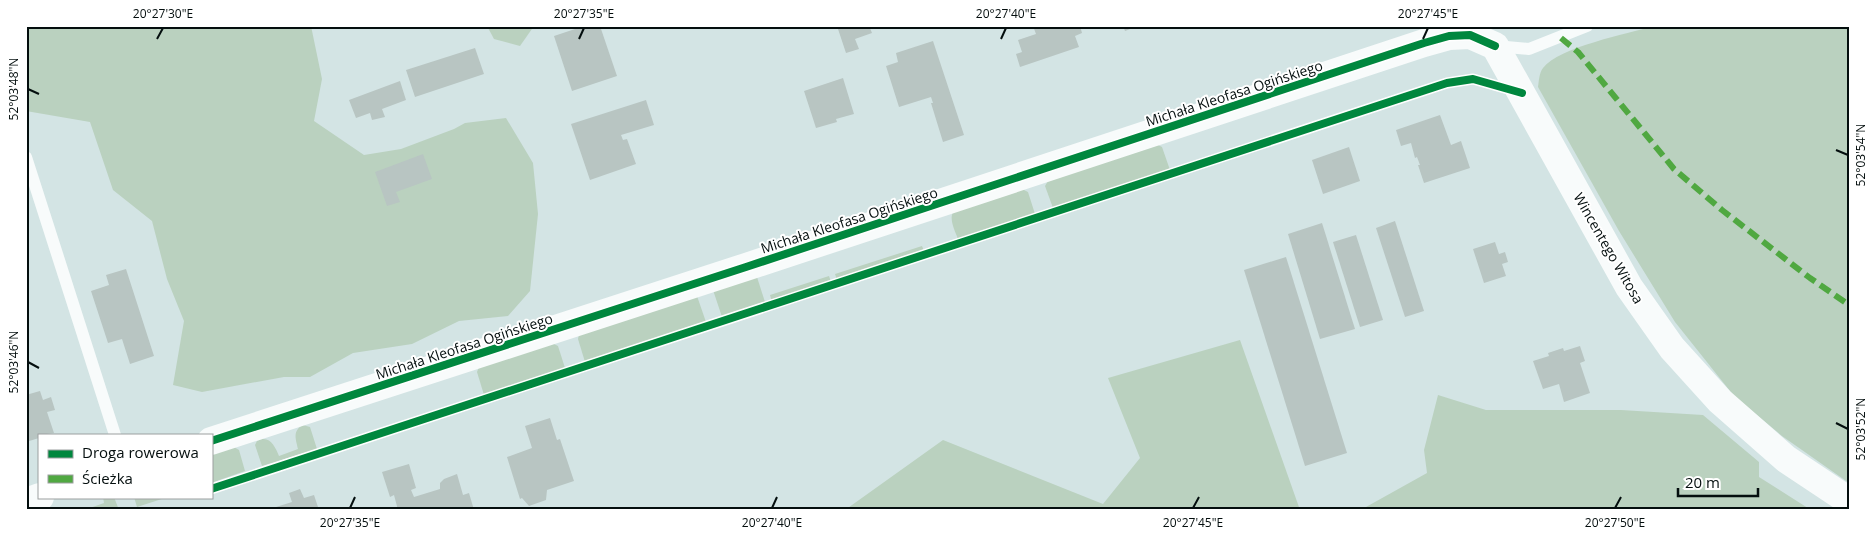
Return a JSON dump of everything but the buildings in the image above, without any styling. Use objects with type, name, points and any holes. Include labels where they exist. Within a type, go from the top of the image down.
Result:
[{"type":"street","name":"Michała Kleofasa Ogińskiego","points":[[212,441],[774,258],[1424,43],[1449,36],[1470,35],[1495,46]]},
{"type":"street","name":"Wincentego Witosa","points":[[1495,46],[1629,287],[1672,348],[1720,401],[1786,459],[1849,501]]},
{"type":"street","points":[[26,502],[38,498]]},
{"type":"lane","points":[[1495,46],[1530,49],[1588,26]]},
{"type":"lane","points":[[26,157],[115,434]]},
{"type":"green space","points":[[26,26],[311,26],[322,79],[314,121],[364,155],[401,149],[465,123],[506,118],[533,163],[538,214],[530,291],[508,316],[459,321],[412,344],[353,353],[310,377],[284,377],[202,392],[173,385],[184,321],[167,279],[152,221],[113,190],[90,122],[26,111]]},
{"type":"green space","points":[[487,26],[534,26],[520,46],[494,39]]},
{"type":"green space","points":[[1654,26],[1849,26],[1849,483],[1782,436],[1734,396],[1675,322],[1619,231],[1538,87],[1543,68],[1551,60],[1594,42]]},
{"type":"green space","points":[[1158,145],[1162,147],[1170,170],[1053,208],[1045,186],[1048,181]]},
{"type":"green space","points":[[1022,189],[1028,192],[1035,214],[958,239],[952,222],[953,212]]},
{"type":"green space","points":[[922,246],[924,251],[837,280],[835,274]]},
{"type":"green space","points":[[829,276],[831,282],[772,302],[770,295]]},
{"type":"green space","points":[[757,277],[765,302],[722,317],[713,290]]},
{"type":"green space","points":[[697,296],[706,322],[585,362],[578,339],[579,334]]},
{"type":"green space","points":[[1240,340],[1300,510],[845,510],[943,440],[1103,504],[1140,458],[1108,378]]},
{"type":"green space","points":[[552,343],[558,346],[565,368],[484,395],[477,372],[479,367]]},
{"type":"green space","points":[[1438,395],[1486,410],[1621,410],[1703,415],[1759,462],[1759,477],[1811,510],[1349,510],[1366,507],[1427,473],[1424,450]]},
{"type":"green space","points":[[303,425],[310,427],[317,449],[262,466],[255,445],[257,441],[265,439],[271,442],[279,456],[298,449],[296,433]]},
{"type":"green space","points":[[234,447],[239,450],[245,471],[212,483],[212,454]]},
{"type":"green space","points":[[103,498],[114,498],[119,510],[84,510],[104,503]]},
{"type":"green space","points":[[134,498],[165,498],[137,507]]},
{"type":"marked path","points":[[1561,38],[1578,52],[1674,169],[1722,210],[1810,278],[1849,305]]},
{"type":"cycle path","points":[[212,441],[1424,43],[1449,36],[1470,35],[1495,46]]},
{"type":"cycle path","points":[[212,489],[1447,83],[1473,79],[1522,93]]}]
